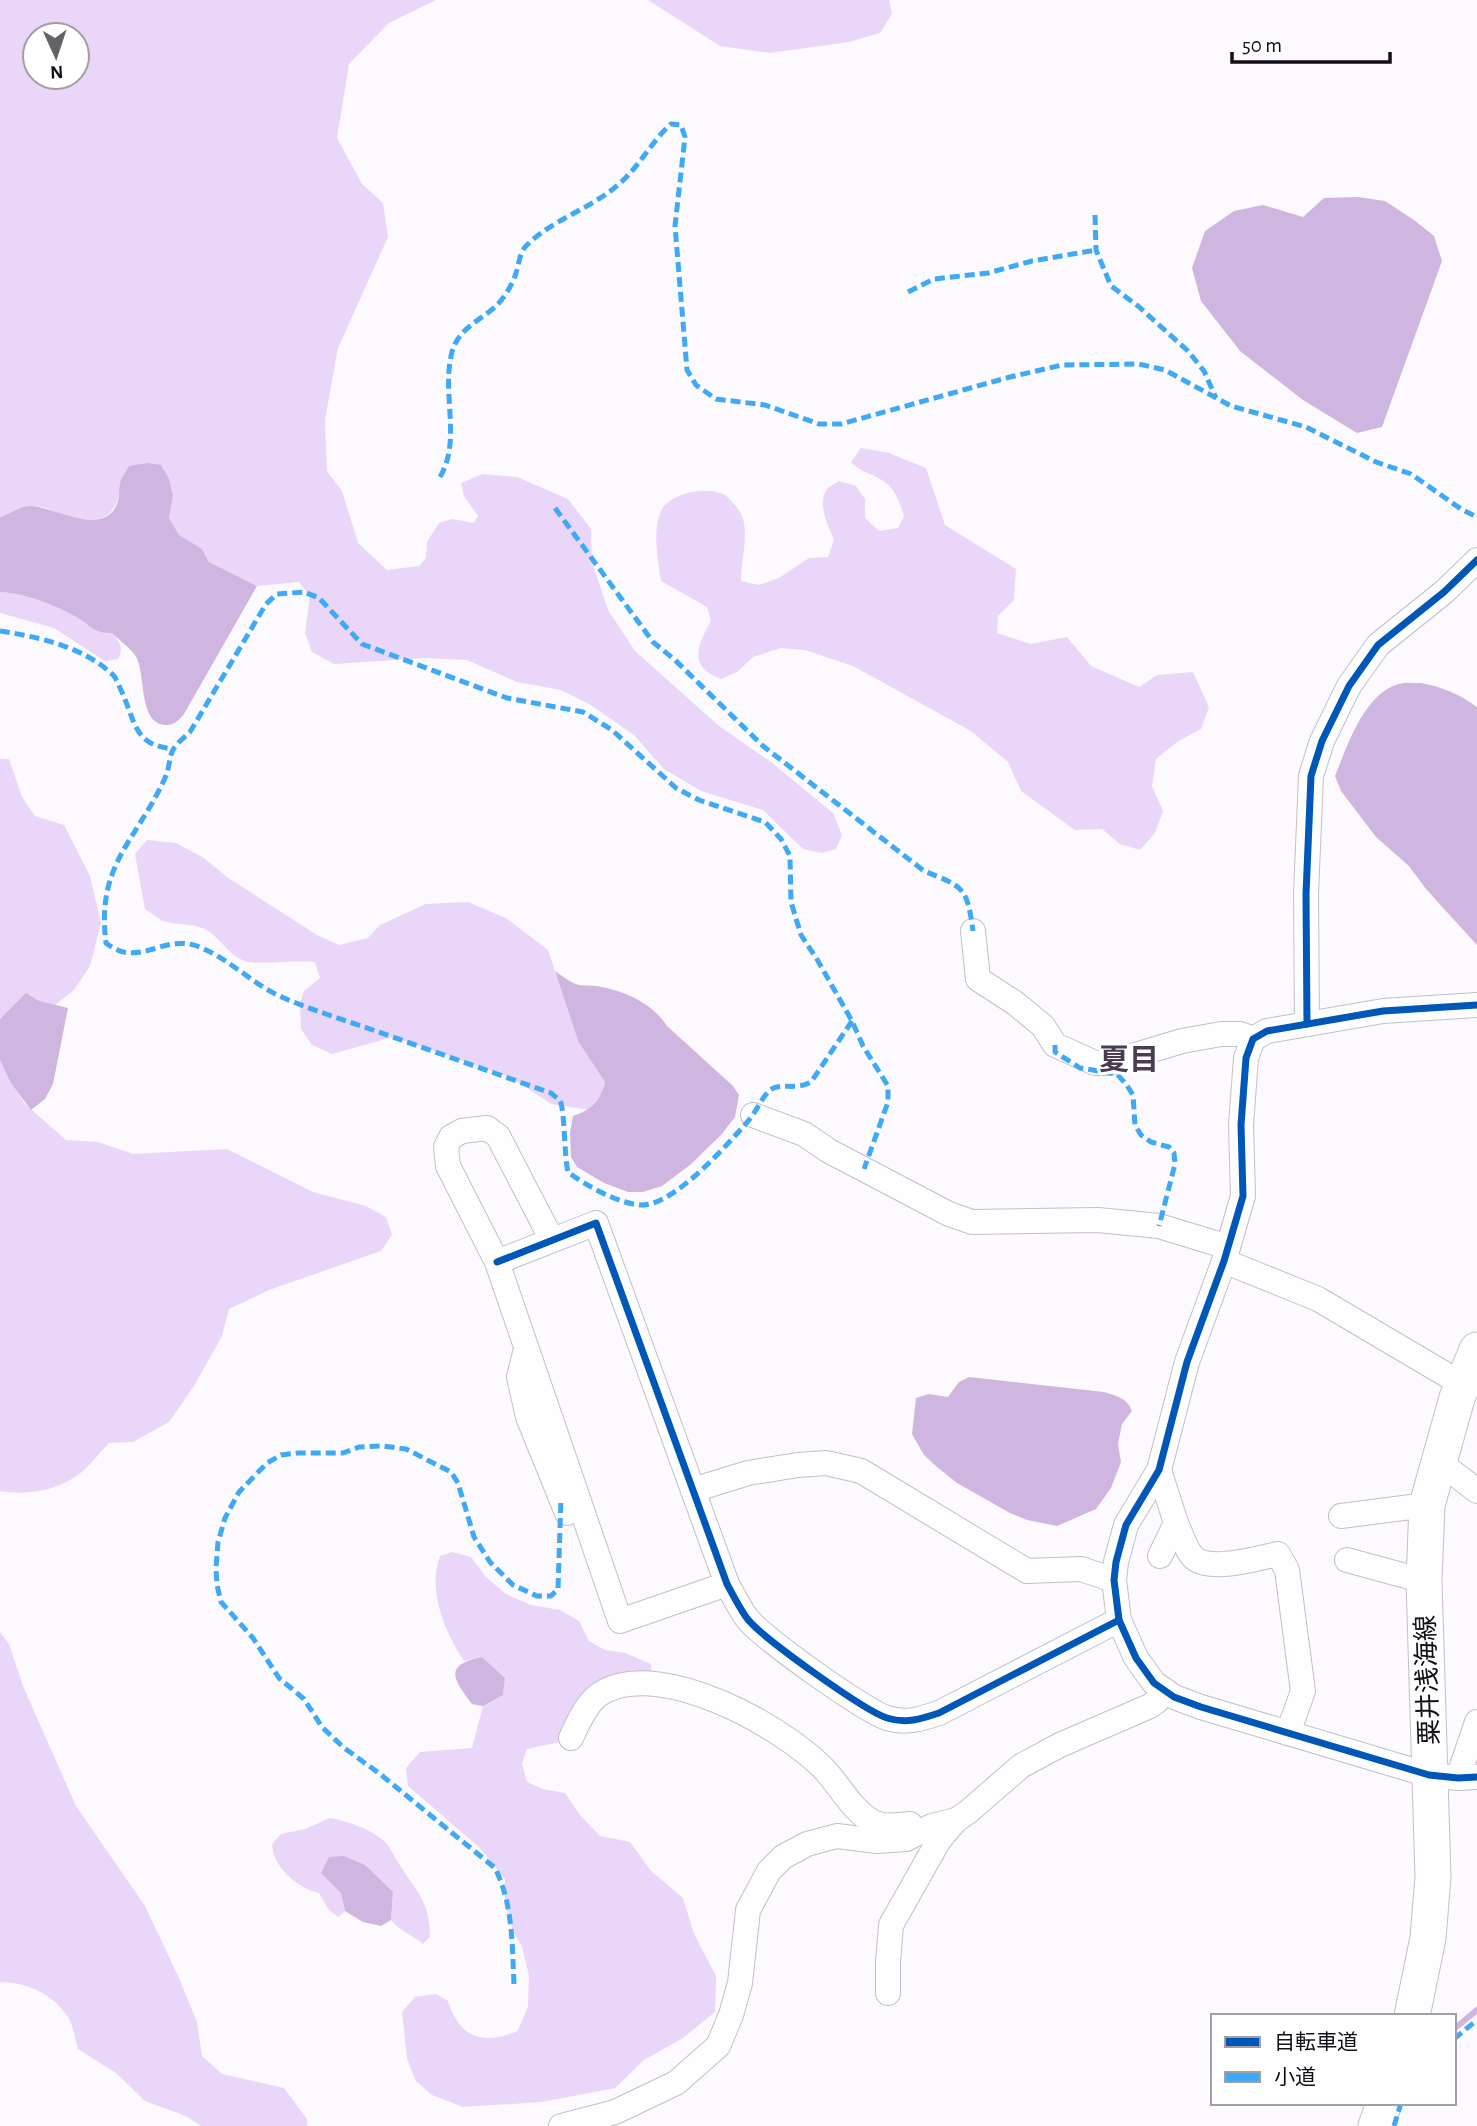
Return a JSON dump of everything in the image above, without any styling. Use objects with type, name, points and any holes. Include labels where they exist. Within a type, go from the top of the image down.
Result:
[{"type":"main road","name":"粟井浅海線","points":[[1412,2014],[1427,1938],[1433,1877],[1455,1776],[1424,1581],[1427,1505],[1462,1384],[1477,1350]]},
{"type":"main road","points":[[1376,2126],[1383,2105]]},
{"type":"street","points":[[1307,1024],[1306,894],[1311,776],[1322,741],[1349,686],[1378,645],[1444,592],[1477,560]]},
{"type":"street","points":[[972,931],[978,979],[1015,1003],[1043,1026],[1055,1045],[1095,1063],[1109,1063],[1182,1041],[1221,1034],[1240,1034],[1253,1040]]},
{"type":"street","points":[[1477,1005],[1383,1011],[1267,1031],[1253,1040],[1246,1058],[1241,1125],[1242,1196],[1226,1254],[1187,1362],[1159,1470],[1126,1525],[1114,1580],[1119,1620],[1136,1658],[1154,1683],[1174,1697],[1288,1733],[1455,1776],[1477,1722]]},
{"type":"street","points":[[753,1115],[804,1134],[829,1151],[949,1214],[972,1222],[1098,1220],[1159,1226],[1226,1254],[1318,1299],[1462,1384]]},
{"type":"street","points":[[552,1240],[498,1136],[487,1128],[462,1131],[451,1137],[446,1147],[448,1166],[497,1262],[620,1621],[727,1584]]},
{"type":"street","points":[[497,1262],[597,1223],[727,1584],[747,1619],[774,1643],[860,1704],[886,1718],[913,1722],[939,1713],[1119,1620]]},
{"type":"street","points":[[1438,1461],[1477,1490]]},
{"type":"street","points":[[693,1490],[748,1473],[826,1463],[862,1471],[1027,1571],[1081,1569],[1114,1580]]},
{"type":"street","points":[[1159,1470],[1176,1523],[1194,1558],[1204,1563],[1234,1564],[1278,1554],[1287,1570],[1303,1691],[1288,1733]]},
{"type":"street","points":[[1341,1516],[1427,1505]]},
{"type":"street","points":[[1160,1556],[1176,1523]]},
{"type":"street","points":[[1347,1560],[1424,1581]]},
{"type":"street","points":[[571,1738],[583,1713],[603,1691],[630,1683],[660,1684],[692,1691],[746,1713],[790,1741],[823,1768],[856,1809],[875,1823],[932,1826]]},
{"type":"street","points":[[888,1993],[891,1924],[939,1840],[956,1820],[1021,1766],[1060,1745],[1150,1706],[1164,1690]]},
{"type":"street","points":[[561,2126],[615,2112],[676,2083],[718,2046],[740,1983],[748,1910],[769,1871],[783,1857],[807,1844],[836,1836],[877,1841],[905,1839],[932,1826],[956,1820]]},
{"type":"shaded area","points":[[0,0],[436,0],[389,23],[349,64],[337,138],[362,184],[383,203],[388,237],[338,348],[325,420],[327,471],[342,491],[358,543],[387,570],[419,566],[426,558],[427,542],[439,523],[452,519],[474,523],[478,516],[464,496],[461,483],[483,474],[517,477],[568,499],[591,529],[592,562],[608,610],[635,651],[719,726],[771,762],[833,813],[842,835],[836,849],[822,853],[803,849],[763,810],[701,791],[664,769],[634,735],[589,704],[561,690],[517,682],[467,660],[424,658],[334,664],[312,652],[305,633],[310,596],[299,582],[257,586],[209,562],[202,549],[179,536],[169,518],[173,496],[120,482],[115,505],[104,517],[86,520],[36,506],[0,517]]},
{"type":"shaded area","points":[[648,0],[889,0],[892,14],[880,33],[849,42],[770,53],[720,46]]},
{"type":"shaded area","points":[[1358,197],[1385,201],[1414,220],[1434,236],[1442,261],[1382,427],[1357,433],[1303,400],[1240,351],[1201,301],[1192,268],[1205,231],[1234,211],[1263,205],[1303,217],[1324,198]]},
{"type":"shaded area","points":[[861,448],[889,453],[926,468],[945,525],[1016,569],[1014,600],[998,616],[997,633],[1031,644],[1067,637],[1091,666],[1139,687],[1157,675],[1193,672],[1209,707],[1201,729],[1177,742],[1156,759],[1152,786],[1163,811],[1155,833],[1140,850],[1120,844],[1102,829],[1075,830],[1021,791],[1008,762],[971,731],[853,666],[805,650],[781,648],[753,657],[737,672],[721,679],[704,668],[698,655],[711,621],[707,607],[661,581],[656,537],[658,519],[665,505],[690,492],[709,491],[725,495],[739,511],[744,523],[741,581],[759,585],[779,578],[809,558],[828,557],[834,540],[825,516],[823,498],[827,489],[839,481],[856,486],[865,499],[865,518],[879,531],[898,528],[904,516],[893,490],[885,482],[851,462]]},
{"type":"shaded area","points":[[148,463],[161,465],[169,479],[173,496],[169,518],[179,535],[202,549],[209,562],[257,586],[184,714],[169,725],[157,722],[151,716],[139,663],[127,646],[112,633],[97,631],[70,613],[40,601],[0,592],[0,517],[31,506],[85,519],[105,517],[116,507],[121,480],[129,466]]},
{"type":"shaded area","points":[[0,592],[40,601],[70,613],[97,630],[112,633],[120,645],[118,659],[105,661],[54,628],[0,613]]},
{"type":"shaded area","points":[[1421,683],[1464,698],[1477,707],[1477,945],[1426,889],[1409,866],[1376,837],[1341,791],[1335,776],[1358,722],[1376,698],[1399,684]]},
{"type":"shaded area","points":[[0,759],[9,759],[22,797],[35,816],[64,825],[90,876],[101,923],[90,966],[74,990],[55,1005],[26,1006],[0,1019]]},
{"type":"shaded area","points":[[147,840],[176,843],[204,858],[227,877],[317,935],[339,945],[368,938],[380,925],[426,904],[468,902],[506,918],[548,950],[578,1041],[605,1081],[601,1097],[590,1110],[551,1104],[512,1078],[393,1037],[332,1054],[312,1045],[301,1029],[300,1004],[304,991],[320,978],[315,962],[249,962],[233,954],[206,930],[163,921],[145,909],[135,854]]},
{"type":"shaded area","points":[[555,971],[576,984],[611,989],[647,1005],[733,1086],[739,1095],[735,1117],[721,1135],[690,1165],[662,1186],[643,1192],[628,1192],[604,1183],[577,1167],[571,1157],[570,1133],[573,1116],[595,1104],[605,1082],[578,1041]]},
{"type":"shaded area","points":[[26,993],[39,1001],[68,1008],[53,1084],[45,1099],[31,1110],[11,1083],[0,1060],[0,1019]]},
{"type":"shaded area","points":[[0,1060],[24,1103],[66,1140],[98,1142],[133,1154],[227,1149],[313,1192],[366,1206],[386,1217],[392,1235],[381,1251],[269,1290],[229,1309],[222,1336],[194,1386],[169,1422],[133,1442],[109,1443],[83,1471],[65,1483],[22,1493],[0,1491]]},
{"type":"shaded area","points":[[969,1377],[1104,1392],[1127,1403],[1132,1411],[1122,1424],[1118,1444],[1121,1462],[1111,1488],[1096,1509],[1057,1526],[1027,1520],[957,1483],[924,1455],[912,1434],[916,1398],[929,1394],[948,1397],[959,1382]]},
{"type":"shaded area","points":[[452,1552],[471,1557],[486,1577],[506,1594],[531,1605],[560,1610],[579,1621],[589,1641],[605,1650],[625,1653],[651,1664],[653,1685],[601,1695],[565,1741],[527,1749],[522,1763],[527,1782],[543,1789],[565,1793],[580,1815],[600,1836],[630,1842],[651,1871],[683,1898],[694,1934],[716,1976],[715,2012],[683,2038],[644,2060],[615,2088],[542,2102],[463,2107],[432,2095],[415,2080],[407,2058],[402,2012],[415,1997],[436,1994],[448,2001],[459,2024],[474,2036],[484,2038],[518,2031],[528,2006],[529,1976],[522,1946],[514,1933],[505,1904],[505,1879],[480,1848],[408,1786],[406,1768],[420,1752],[472,1748],[483,1706],[503,1695],[505,1678],[482,1657],[464,1661],[450,1637],[440,1610],[437,1569],[440,1556]]},
{"type":"shaded area","points":[[0,1632],[9,1644],[23,1686],[76,1806],[145,1906],[197,2022],[202,2056],[222,2074],[284,2088],[307,2119],[307,2126],[201,2126],[186,2116],[145,2101],[116,2073],[78,2049],[70,2020],[55,2002],[29,1987],[0,1982]]},
{"type":"shaded area","points":[[482,1657],[505,1678],[503,1695],[483,1706],[472,1704],[455,1674],[461,1664]]},
{"type":"shaded area","points":[[330,1818],[365,1829],[389,1846],[425,1906],[430,1937],[423,1944],[391,1920],[393,1892],[341,1893],[345,1911],[338,1917],[329,1910],[319,1893],[295,1881],[282,1868],[273,1853],[272,1844],[281,1834],[305,1829]]},
{"type":"shaded area","points":[[344,1856],[365,1865],[393,1892],[391,1920],[381,1926],[363,1922],[345,1911],[341,1893],[321,1873],[329,1857]]},
{"type":"waterway","points":[[1456,2027],[1477,2010]]},
{"type":"marked path","points":[[440,477],[450,448],[449,368],[459,337],[504,296],[514,280],[520,256],[526,246],[547,229],[596,201],[619,184],[671,124],[681,125],[685,137],[675,226],[687,370],[696,385],[716,399],[765,405],[819,424],[841,424],[1062,365],[1139,364],[1165,370],[1231,406],[1306,427],[1376,462],[1411,474],[1477,517]]},
{"type":"marked path","points":[[1095,215],[1096,250],[1111,286],[1138,306],[1188,351],[1204,371],[1216,398]]},
{"type":"marked path","points":[[908,292],[934,279],[988,273],[1032,261],[1096,250]]},
{"type":"marked path","points":[[555,508],[653,642],[763,746],[924,871],[956,885],[968,905],[973,931]]},
{"type":"marked path","points":[[852,1021],[811,1082],[770,1090],[752,1117],[700,1172],[669,1196],[654,1203],[632,1204],[603,1193],[568,1172],[562,1106],[551,1093],[284,998],[220,957],[197,946],[184,943],[140,952],[118,950],[106,943],[104,916],[107,893],[121,855],[165,778],[173,749],[190,732],[266,604],[277,594],[304,592],[319,598],[362,644],[507,698],[583,712],[612,730],[676,788],[699,800],[765,822],[781,839],[790,856],[791,902],[801,935],[818,961],[852,1021],[863,1046],[888,1086],[888,1102],[864,1169]]},
{"type":"marked path","points":[[0,631],[61,645],[102,666],[116,679],[133,722],[143,737],[150,743],[173,749]]},
{"type":"marked path","points":[[1055,1045],[1055,1052],[1080,1068],[1117,1074],[1133,1095],[1135,1125],[1141,1135],[1151,1142],[1169,1147],[1174,1153],[1175,1164],[1159,1226]]},
{"type":"marked path","points":[[514,1984],[508,1910],[495,1868],[343,1747],[322,1727],[304,1699],[279,1678],[253,1638],[221,1602],[216,1568],[218,1542],[225,1518],[239,1492],[267,1463],[281,1455],[343,1453],[359,1447],[406,1449],[451,1472],[458,1483],[474,1537],[490,1562],[513,1585],[537,1596],[551,1596],[558,1589],[561,1498]]},
{"type":"marked path","points":[[1456,2037],[1477,2020]]},
{"type":"marked path","points":[[1394,2126],[1400,2105]]},
{"type":"cycle path","points":[[1307,1024],[1306,894],[1311,776],[1322,741],[1349,686],[1378,645],[1444,592],[1477,560]]},
{"type":"cycle path","points":[[1477,1005],[1383,1011],[1267,1031],[1253,1039],[1246,1058],[1241,1125],[1243,1196],[1224,1261],[1187,1362],[1159,1470],[1126,1525],[1114,1580],[1119,1620],[1136,1658],[1154,1683],[1174,1697],[1429,1775],[1477,1777]]},
{"type":"cycle path","points":[[497,1262],[596,1223],[727,1584],[738,1605],[755,1627],[770,1640],[836,1688],[875,1712],[901,1721],[939,1713],[1119,1620]]},
{"type":"district","name":"夏目","points":[[1129,1060]]}]
